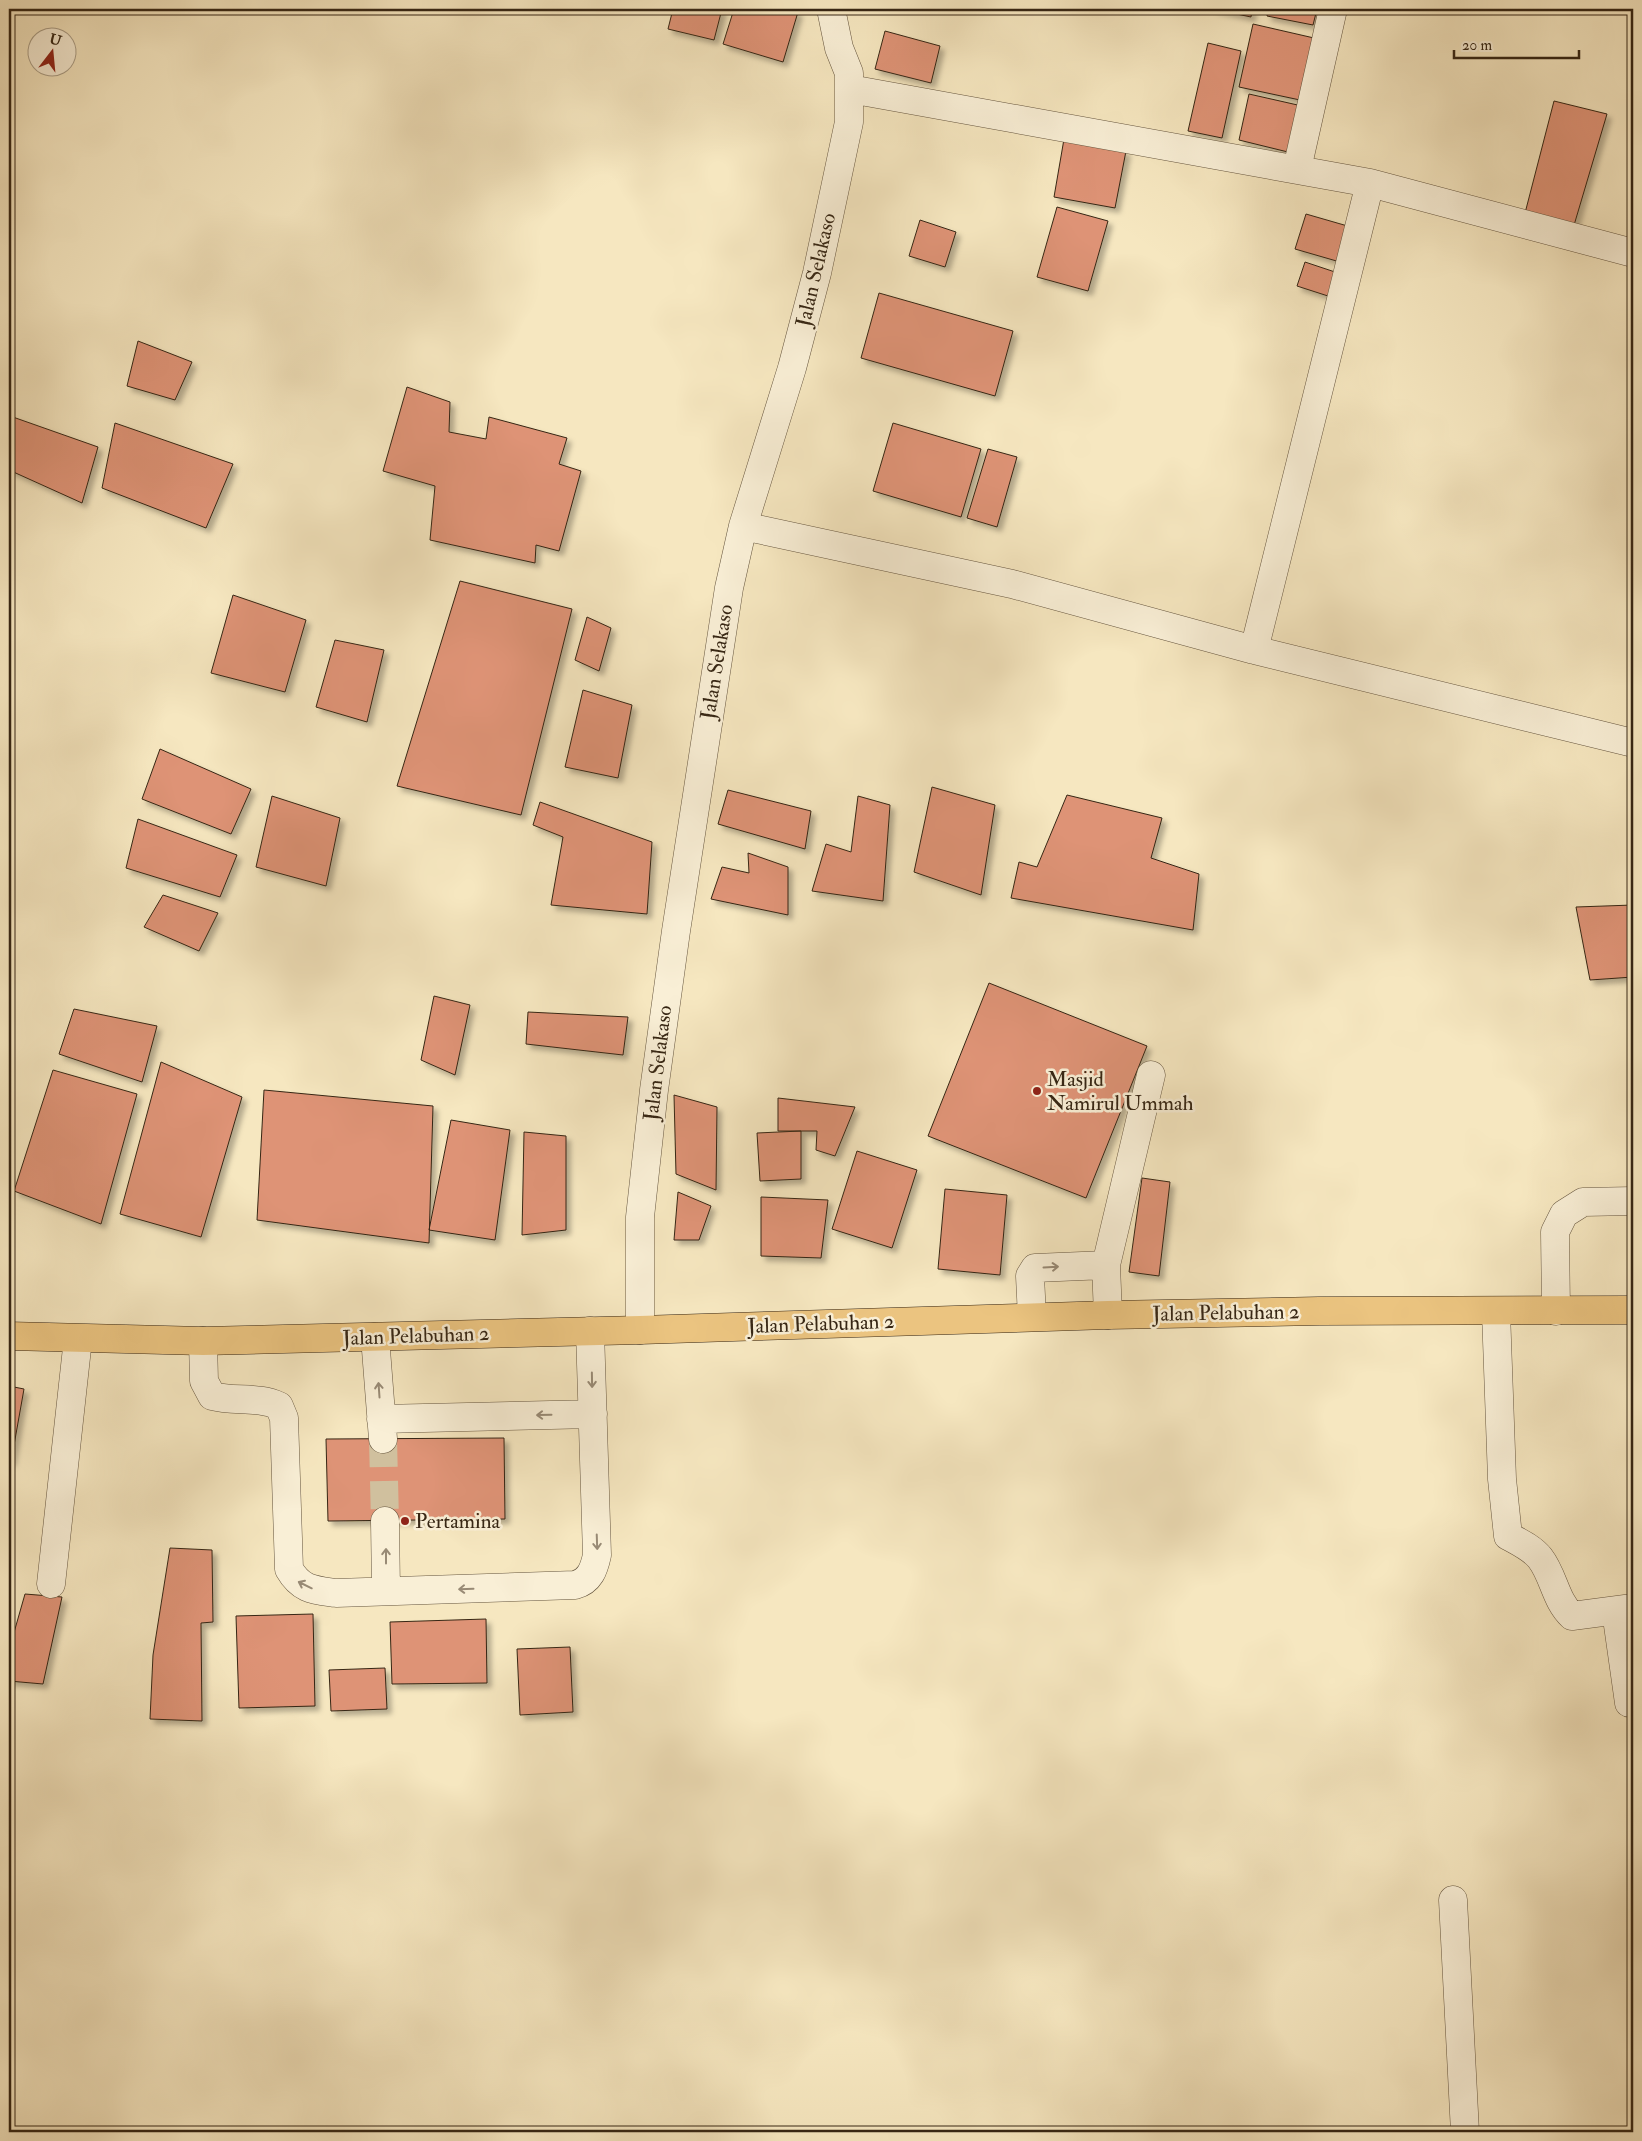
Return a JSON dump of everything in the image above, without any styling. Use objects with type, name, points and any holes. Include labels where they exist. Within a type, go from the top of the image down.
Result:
[{"type":"main road","name":"Jalan Pelabuhan 2","points":[[9,1336],[203,1341],[640,1330],[1108,1315],[1319,1311],[1496,1312],[1633,1310]]},
{"type":"street","name":"Jalan Selakaso","points":[[640,1330],[640,1217],[654,1090],[727,596],[743,526],[792,368],[818,273],[849,122],[849,73],[839,48],[831,9]]},
{"type":"street","points":[[1297,169],[1332,9]]},
{"type":"street","points":[[850,89],[1370,183],[1633,253]]},
{"type":"street","points":[[1254,650],[1370,183]]},
{"type":"street","points":[[743,526],[1012,584],[1254,650],[1633,743]]},
{"type":"street","points":[[1108,1315],[1106,1265],[1151,1075]]},
{"type":"street","points":[[1556,1311],[1555,1232],[1564,1214],[1583,1202],[1633,1201]]},
{"type":"street","points":[[1032,1317],[1030,1276],[1035,1268],[1106,1265]]},
{"type":"street","points":[[1496,1312],[1502,1478],[1508,1536],[1527,1546],[1541,1558],[1564,1609],[1572,1616],[1624,1610],[1629,1702]]},
{"type":"street","points":[[203,1341],[204,1381],[212,1396],[227,1400],[268,1400],[279,1406],[284,1418],[289,1570],[295,1580],[315,1590],[336,1593],[386,1592],[575,1585],[582,1583],[595,1568],[597,1555],[590,1331]]},
{"type":"street","points":[[375,1337],[382,1429],[593,1414]]},
{"type":"street","points":[[51,1584],[78,1339]]},
{"type":"street","points":[[385,1521],[386,1592]]},
{"type":"street","points":[[1453,1900],[1465,2132]]},
{"type":"building","points":[[673,9],[722,9],[714,40],[668,29]]},
{"type":"building","points":[[734,9],[786,9],[798,12],[783,62],[723,44]]},
{"type":"building","points":[[1213,9],[1252,9],[1251,17]]},
{"type":"building","points":[[1268,9],[1317,9],[1313,25],[1267,16]]},
{"type":"building","points":[[1253,24],[1314,38],[1300,100],[1239,87]]},
{"type":"building","points":[[885,31],[940,46],[931,83],[875,69]]},
{"type":"building","points":[[1208,43],[1241,51],[1222,138],[1188,131]]},
{"type":"building","points":[[1249,94],[1302,106],[1292,153],[1239,140]]},
{"type":"building","points":[[1554,101],[1607,114],[1572,232],[1524,217]]},
{"type":"building","points":[[1064,139],[1126,151],[1115,208],[1054,197]]},
{"type":"building","points":[[1057,207],[1108,221],[1088,291],[1037,277]]},
{"type":"building","points":[[1306,214],[1351,227],[1340,262],[1295,249]]},
{"type":"building","points":[[920,220],[956,232],[945,267],[909,256]]},
{"type":"building","points":[[1305,262],[1335,272],[1328,296],[1297,286]]},
{"type":"building","points":[[879,293],[1013,331],[995,396],[861,358]]},
{"type":"building","points":[[138,341],[192,362],[175,400],[127,386]]},
{"type":"building","points":[[407,387],[450,402],[449,432],[486,439],[489,417],[567,438],[559,464],[581,471],[559,551],[536,545],[535,563],[430,540],[435,486],[383,471]]},
{"type":"building","points":[[10,416],[98,447],[82,503],[9,470]]},
{"type":"building","points":[[115,423],[233,464],[206,528],[102,488]]},
{"type":"building","points":[[893,423],[981,449],[961,517],[873,491]]},
{"type":"building","points":[[988,449],[1017,457],[997,527],[967,518]]},
{"type":"building","points":[[460,581],[572,609],[521,815],[397,786]]},
{"type":"building","points":[[233,595],[306,620],[285,692],[211,673]]},
{"type":"building","points":[[587,617],[611,628],[599,671],[575,660]]},
{"type":"building","points":[[335,640],[384,650],[367,722],[316,707]]},
{"type":"building","points":[[583,690],[632,705],[618,778],[565,767]]},
{"type":"building","points":[[160,749],[251,789],[231,834],[142,799]]},
{"type":"building","points":[[932,787],[995,805],[981,895],[914,872]]},
{"type":"building","points":[[728,790],[811,811],[805,849],[718,824]]},
{"type":"building","points":[[1067,795],[1162,818],[1151,858],[1199,874],[1193,930],[1011,898],[1019,862],[1037,867]]},
{"type":"building","points":[[272,796],[340,818],[326,886],[256,867]]},
{"type":"building","points":[[858,796],[890,805],[883,901],[812,891],[826,844],[851,852]]},
{"type":"building","points":[[540,802],[652,842],[647,914],[551,905],[563,837],[533,825]]},
{"type":"building","points":[[138,819],[237,855],[220,897],[126,868]]},
{"type":"building","points":[[748,853],[788,867],[788,915],[711,899],[722,867],[749,873]]},
{"type":"building","points":[[163,895],[218,913],[199,951],[144,927]]},
{"type":"building","points":[[1633,905],[1633,977],[1590,980],[1576,907]]},
{"type":"building","name":"Masjid Namirul Ummah","points":[[989,983],[1147,1046],[1086,1198],[928,1136]]},
{"type":"building","points":[[434,996],[470,1005],[455,1075],[421,1060]]},
{"type":"building","points":[[74,1009],[157,1026],[142,1082],[59,1054]]},
{"type":"building","points":[[528,1012],[628,1017],[623,1055],[526,1044]]},
{"type":"building","points":[[161,1062],[242,1097],[201,1237],[120,1214]]},
{"type":"building","points":[[53,1070],[137,1094],[101,1224],[14,1191]]},
{"type":"building","points":[[264,1090],[433,1106],[429,1243],[257,1220]]},
{"type":"building","points":[[674,1095],[717,1107],[716,1190],[676,1174]]},
{"type":"building","points":[[778,1098],[855,1107],[835,1156],[816,1150],[817,1131],[778,1131]]},
{"type":"building","points":[[451,1120],[510,1130],[495,1240],[429,1230]]},
{"type":"building","points":[[801,1131],[801,1179],[760,1181],[757,1133]]},
{"type":"building","points":[[524,1132],[566,1136],[566,1230],[522,1235]]},
{"type":"building","points":[[857,1151],[917,1170],[892,1248],[832,1229]]},
{"type":"building","points":[[1142,1178],[1170,1182],[1159,1276],[1129,1272]]},
{"type":"building","points":[[945,1189],[1007,1195],[1000,1275],[938,1269]]},
{"type":"building","points":[[678,1192],[711,1206],[699,1240],[674,1240]]},
{"type":"building","points":[[761,1197],[828,1200],[821,1258],[761,1256]]},
{"type":"building","points":[[9,1386],[24,1389],[11,1462],[9,1461]]},
{"type":"building","points":[[504,1438],[505,1519],[328,1521],[326,1439]]},
{"type":"building","points":[[170,1548],[212,1550],[213,1622],[201,1623],[202,1721],[150,1719],[153,1655]]},
{"type":"building","points":[[25,1594],[62,1597],[43,1684],[9,1681],[9,1650]]},
{"type":"building","points":[[313,1614],[315,1706],[239,1708],[236,1616]]},
{"type":"building","points":[[486,1619],[487,1683],[392,1684],[390,1622]]},
{"type":"building","points":[[570,1647],[573,1712],[520,1715],[517,1649]]},
{"type":"building","points":[[385,1668],[387,1709],[331,1711],[329,1670]]},
{"type":"tunnel","points":[[383,1439],[385,1521]]},
{"type":"place","name":"Masjid Namirul Ummah","points":[[1037,1091]]},
{"type":"place","name":"Pertamina","points":[[405,1521]]}]
